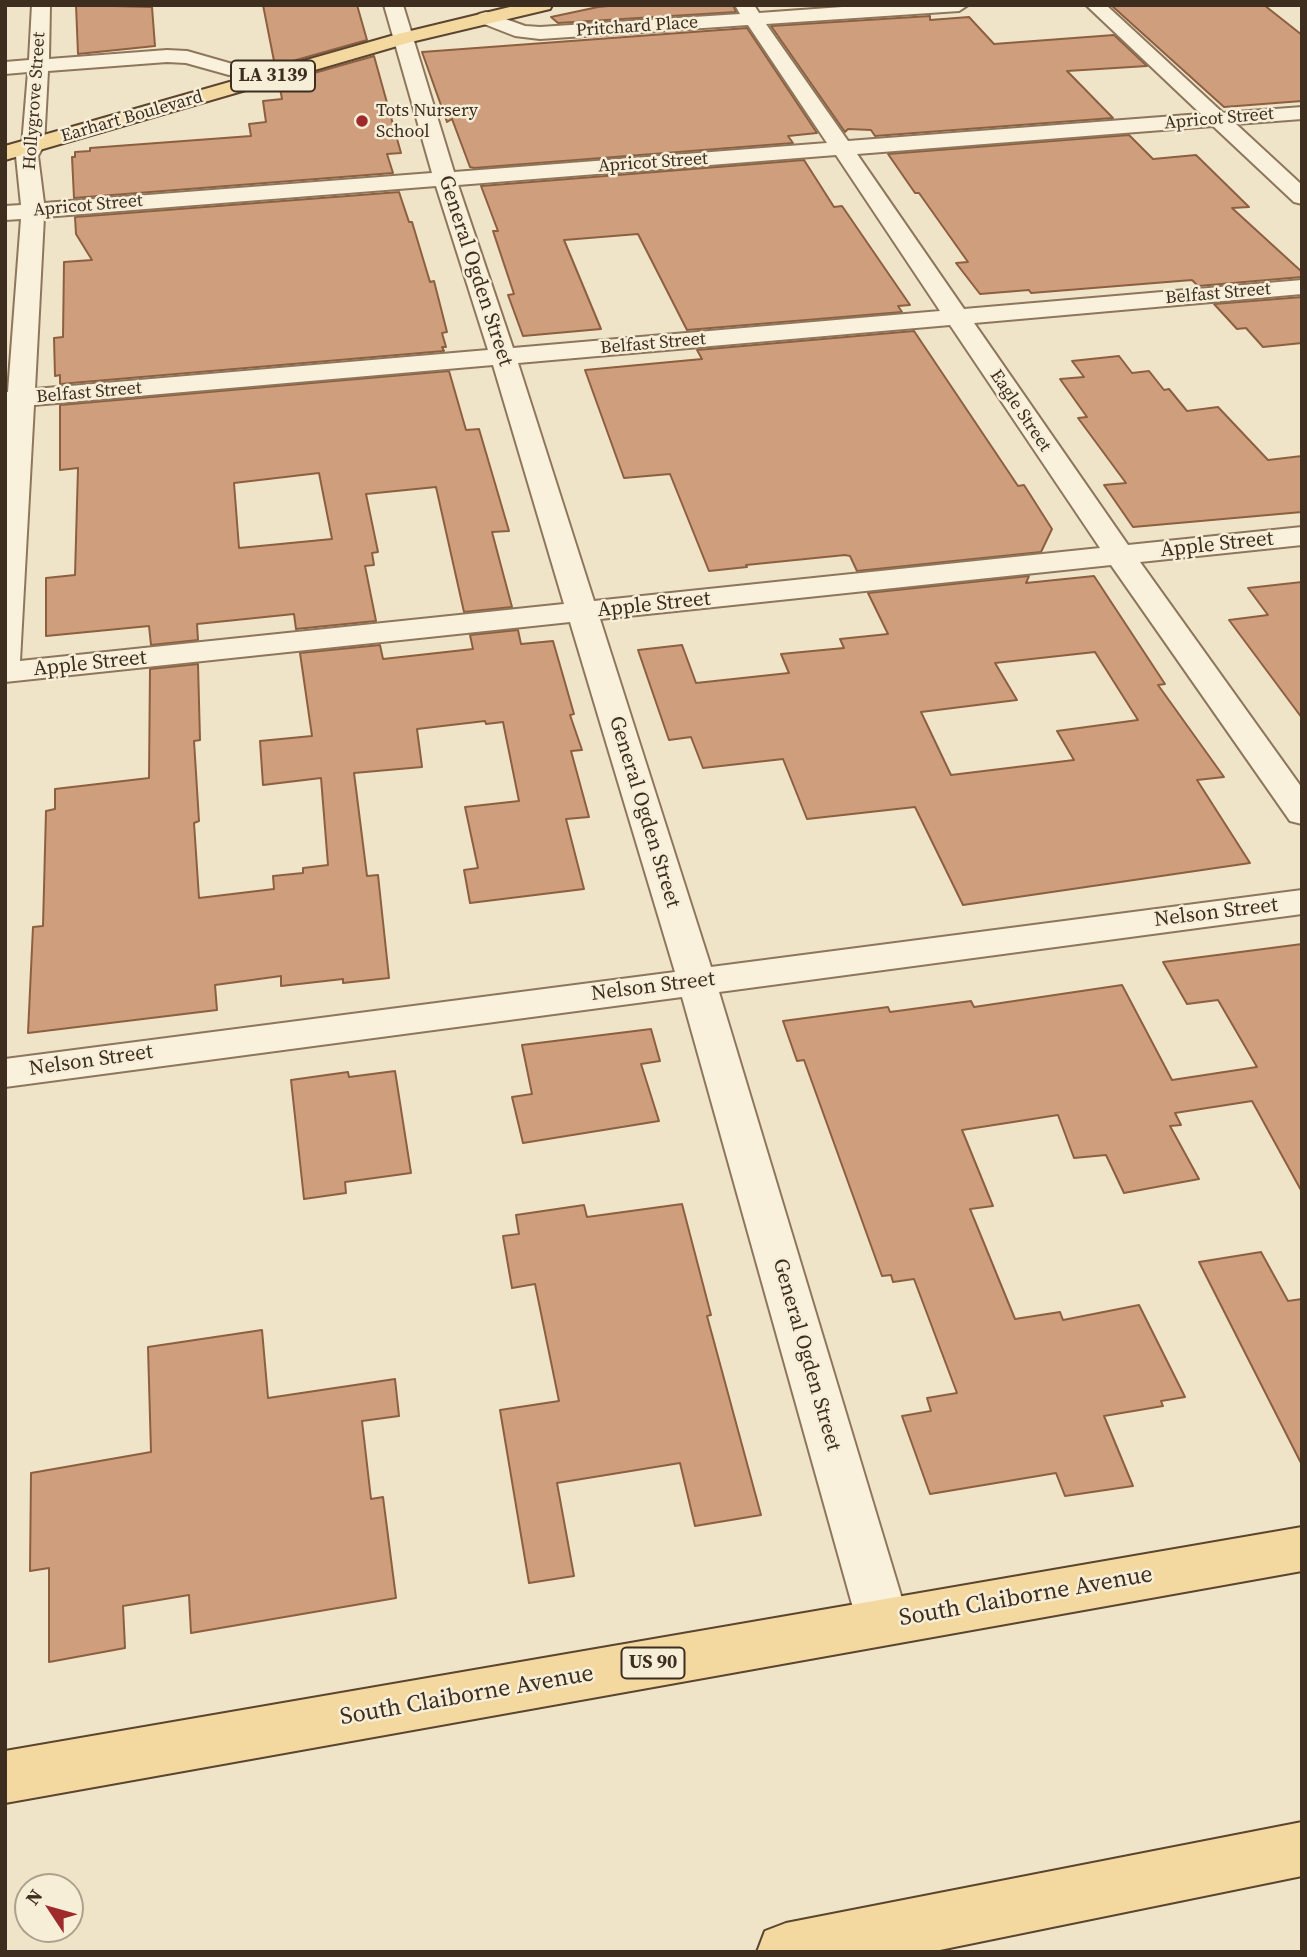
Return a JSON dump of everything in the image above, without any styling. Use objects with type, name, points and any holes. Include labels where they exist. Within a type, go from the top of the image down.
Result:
[{"type":"main road","name":"Earhart Boulevard","points":[[128,97],[399,22],[544,5]]},
{"type":"main road","name":"Earhart Boulevard","points":[[5,153],[34,129],[399,22]]},
{"type":"main road","name":"South Claiborne Avenue","points":[[5,1777],[1302,1549]]},
{"type":"main road","points":[[786,1952],[1302,1849]]},
{"type":"street","name":"Hollygrove Street","points":[[5,659],[13,400],[33,210],[27,156],[34,129],[41,5]]},
{"type":"street","name":"Pritchard Place","points":[[479,12],[522,32],[540,33],[748,12],[959,5]]},
{"type":"street","points":[[1095,5],[1302,197]]},
{"type":"street","name":"Eagle Street","points":[[748,12],[1120,556],[1302,813]]},
{"type":"street","name":"General Ogden Street","points":[[399,22],[445,178],[697,982],[883,1622]]},
{"type":"street","points":[[5,68],[167,56],[187,57],[229,69]]},
{"type":"street","name":"Apricot Street","points":[[5,213],[1302,113]]},
{"type":"street","name":"Belfast Street","points":[[13,400],[1302,287]]},
{"type":"street","name":"Apple Street","points":[[5,673],[1302,536]]},
{"type":"street","name":"Nelson Street","points":[[5,1073],[1302,902]]},
{"type":"building","points":[[76,5],[152,7],[155,46],[78,54]]},
{"type":"building","points":[[263,5],[357,5],[367,40],[275,66]]},
{"type":"building","points":[[619,5],[733,5],[736,12],[558,23],[551,17]]},
{"type":"building","points":[[1111,5],[1264,5],[1302,35],[1302,101],[1224,107]]},
{"type":"building","points":[[930,16],[930,20],[969,17],[994,44],[1114,35],[1147,66],[1067,71],[1113,118],[875,136],[871,130],[848,129],[845,132],[771,26]]},
{"type":"building","points":[[747,28],[817,133],[788,136],[793,143],[474,168],[470,167],[452,119],[447,122],[422,52]]},
{"type":"building","points":[[374,56],[401,153],[387,154],[393,173],[74,198],[72,157],[75,157],[75,152],[90,151],[90,148],[251,136],[249,124],[266,122],[263,101],[282,99],[279,83]]},
{"type":"building","points":[[1129,135],[1153,159],[1196,155],[1249,207],[1232,208],[1302,272],[1302,277],[1198,286],[1192,280],[1031,293],[1029,290],[980,294],[956,263],[968,262],[888,154]]},
{"type":"building","points":[[804,160],[834,207],[842,206],[910,305],[898,306],[902,312],[687,330],[638,234],[564,240],[601,329],[523,336],[508,295],[514,294],[493,231],[498,231],[481,186]]},
{"type":"building","points":[[399,192],[409,222],[412,222],[430,282],[434,281],[447,332],[442,333],[446,347],[442,347],[444,351],[60,384],[60,375],[55,376],[54,338],[63,337],[64,262],[92,260],[76,234],[75,217]]},
{"type":"building","points":[[1302,297],[1302,343],[1263,347],[1246,328],[1237,329],[1214,304]]},
{"type":"building","points":[[914,331],[1018,486],[1024,485],[1052,529],[1041,552],[857,571],[850,556],[845,555],[709,571],[670,474],[624,478],[585,370],[702,359],[697,350]]},
{"type":"building","points":[[1119,356],[1132,373],[1149,371],[1164,390],[1169,389],[1187,411],[1218,407],[1268,460],[1302,456],[1302,512],[1133,527],[1104,485],[1126,483],[1078,418],[1087,417],[1060,379],[1084,377],[1072,361]]},
{"type":"building","points":[[449,371],[466,430],[479,429],[509,531],[492,532],[512,607],[464,612],[436,487],[366,494],[378,552],[372,553],[374,565],[365,566],[376,621],[296,629],[294,614],[197,624],[198,640],[151,645],[149,626],[46,636],[46,578],[75,575],[78,468],[60,470],[60,405]],"holes":[[[319,473],[332,539],[239,548],[234,483]]]},
{"type":"building","points":[[1029,576],[1026,583],[1094,576],[1165,684],[1158,685],[1224,777],[1197,780],[1250,863],[963,905],[915,807],[807,819],[783,759],[703,768],[691,737],[669,740],[638,650],[682,645],[696,683],[789,673],[781,654],[844,648],[840,639],[888,634],[868,593]],"holes":[[[1095,652],[1138,720],[1057,731],[1074,760],[951,775],[921,712],[1017,700],[995,663]]]},
{"type":"building","points":[[1302,582],[1302,718],[1229,620],[1268,615],[1248,588]]},
{"type":"building","points":[[518,630],[521,644],[553,641],[574,714],[570,715],[582,750],[571,751],[589,817],[566,819],[584,889],[470,903],[464,870],[478,868],[465,807],[519,801],[503,722],[486,724],[485,721],[417,729],[422,767],[354,773],[367,876],[378,875],[389,978],[343,983],[343,979],[281,986],[281,976],[215,985],[217,1010],[28,1033],[33,927],[43,926],[46,811],[55,809],[55,789],[149,778],[150,669],[198,664],[200,740],[194,741],[199,821],[194,823],[199,898],[274,889],[273,876],[303,873],[303,868],[328,865],[321,778],[263,785],[260,741],[312,736],[300,653],[380,645],[383,659],[473,649],[470,635]]},
{"type":"building","points":[[1302,944],[1302,1192],[1252,1101],[1175,1113],[1181,1125],[1170,1126],[1199,1179],[1124,1193],[1106,1155],[1074,1158],[1058,1115],[962,1130],[993,1206],[970,1209],[1015,1319],[1060,1312],[1063,1320],[1139,1305],[1185,1397],[1161,1401],[1163,1406],[1104,1416],[1133,1486],[1065,1496],[1056,1473],[930,1494],[902,1416],[931,1411],[927,1398],[957,1393],[914,1279],[893,1282],[891,1275],[882,1276],[804,1060],[797,1061],[783,1021],[888,1007],[890,1012],[971,1001],[974,1007],[1122,985],[1172,1080],[1257,1067],[1218,1000],[1187,1004],[1163,962]]},
{"type":"building","points":[[651,1029],[660,1061],[641,1064],[659,1121],[523,1143],[512,1097],[532,1094],[522,1045]]},
{"type":"building","points":[[395,1071],[411,1173],[345,1182],[346,1193],[304,1199],[291,1080],[348,1072],[349,1077]]},
{"type":"building","points":[[682,1204],[711,1315],[707,1316],[761,1515],[695,1526],[680,1463],[557,1483],[574,1576],[529,1583],[500,1410],[559,1401],[535,1284],[512,1288],[503,1236],[519,1234],[516,1215],[584,1205],[587,1217]]},
{"type":"building","points":[[1261,1252],[1288,1301],[1302,1299],[1302,1465],[1199,1262]]},
{"type":"building","points":[[262,1330],[268,1398],[395,1379],[399,1416],[362,1421],[371,1499],[383,1497],[396,1598],[191,1633],[189,1595],[123,1606],[125,1648],[49,1662],[49,1568],[30,1571],[31,1473],[151,1452],[148,1347]]},
{"type":"place","name":"Tots Nursery School","points":[[362,121]]}]
